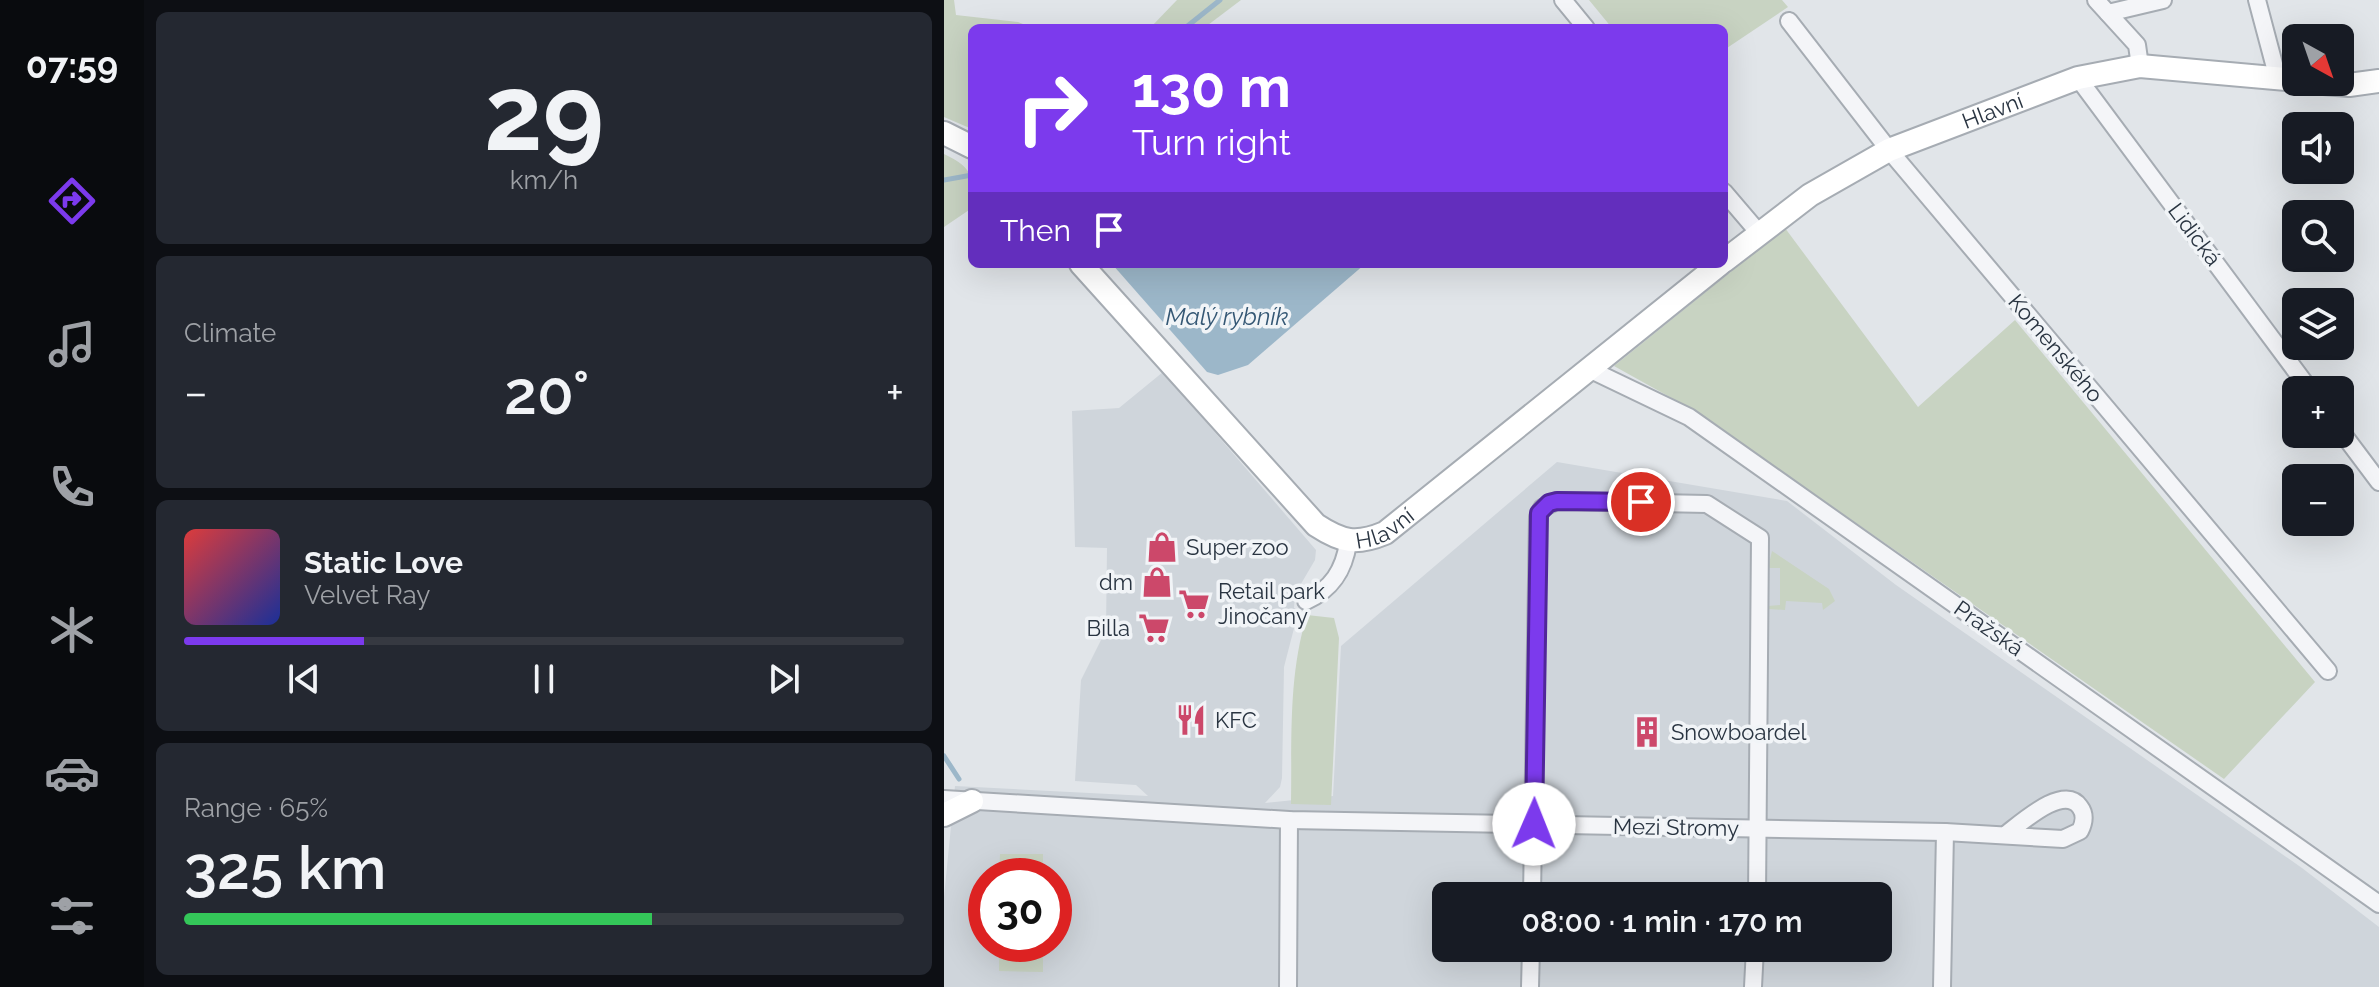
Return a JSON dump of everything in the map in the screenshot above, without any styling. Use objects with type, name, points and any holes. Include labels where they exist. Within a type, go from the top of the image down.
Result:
[{"type":"street","points":[[1563,0],[1583,24]]},
{"type":"street","points":[[2096,0],[2137,45],[2140,66]]},
{"type":"street","points":[[2108,13],[2163,0]]},
{"type":"street","points":[[2257,0],[2282,67]]},
{"type":"street","name":"Komenského","points":[[1789,21],[1889,150],[2328,671]]},
{"type":"street","name":"Hlavní","points":[[1728,257],[1810,195],[1889,150],[2078,78],[2140,66],[2282,80]]},
{"type":"street","name":"Lidická","points":[[2078,78],[2300,376]]},
{"type":"street","points":[[2354,84],[2379,81]]},
{"type":"street","points":[[944,133],[968,145]]},
{"type":"street","points":[[1728,197],[1759,233]]},
{"type":"street","name":"Hlavní","points":[[1085,268],[1316,525],[1348,543],[1366,541],[1385,533],[1715,268]]},
{"type":"street","name":"Pražská","points":[[1589,369],[1689,417],[2379,904]]},
{"type":"street","points":[[2354,448],[2379,482]]},
{"type":"street","points":[[1532,882],[1539,513],[1549,503],[1557,501],[1712,505],[1760,538],[1757,882]]},
{"type":"street","points":[[1306,601],[1331,585],[1342,568],[1348,543]]},
{"type":"street","name":"Mezi Stromy","points":[[944,799],[1289,820],[2005,835]]},
{"type":"street","points":[[944,815],[972,801]]},
{"type":"street","points":[[1288,987],[1289,820]]},
{"type":"street","points":[[1942,987],[1945,832]]},
{"type":"street","points":[[1530,987],[1531,962]]},
{"type":"street","points":[[1753,987],[1754,962]]},
{"type":"shaded area","points":[[1163,372],[1316,550],[1315,560],[1295,594],[1294,608],[1299,609],[1284,667],[1282,778],[1280,787],[1265,803],[1333,796],[1341,646],[1557,462],[1787,501],[1896,585],[2302,868],[2379,927],[2379,987],[944,987],[944,897],[955,786],[1148,796],[1136,785],[1075,781],[1081,680],[1106,630],[1107,548],[1075,547],[1072,411],[1119,408]]},
{"type":"green space","points":[[944,0],[954,0],[956,15],[1023,24],[968,24],[968,127],[944,117]]},
{"type":"green space","points":[[1177,0],[1241,0],[1209,24],[1154,24]]},
{"type":"green space","points":[[1589,0],[1782,0],[1788,7],[1728,47],[1728,24],[1609,24]]},
{"type":"green space","points":[[944,154],[968,172],[968,211],[944,227]]},
{"type":"green space","points":[[1785,228],[1918,407],[2015,320],[2315,682],[2224,779],[1695,411],[1614,366]]},
{"type":"green space","points":[[1772,551],[1829,589],[1835,601],[1823,610],[1822,603],[1786,601],[1785,610],[1769,609],[1768,606],[1780,605],[1780,568],[1768,568]]},
{"type":"green space","points":[[1307,615],[1334,618],[1339,638],[1331,805],[1291,804],[1294,685]]},
{"type":"green space","points":[[1000,854],[1043,854],[1043,858],[1000,858]]},
{"type":"green space","points":[[999,962],[1043,962],[1043,972],[999,971]]},
{"type":"water","name":"Malý rybník","points":[[1116,268],[1360,268],[1248,365],[1218,375],[1207,372]]},
{"type":"waterway","points":[[1190,24],[1220,0]]},
{"type":"waterway","points":[[944,180],[968,176]]},
{"type":"waterway","points":[[944,756],[959,779]]},
{"type":"place","name":"Super zoo","points":[[1162,547]]},
{"type":"place","name":"dm","points":[[1157,582]]},
{"type":"place","name":"Retail park Jinočany","points":[[1194,604]]},
{"type":"place","name":"Billa","points":[[1154,628]]},
{"type":"place","name":"KFC","points":[[1191,720]]},
{"type":"place","name":"Snowboardel","points":[[1647,732]]},
{"type":"route","points":[[1534,824],[1539,513],[1549,503],[1557,501],[1641,502]]}]
